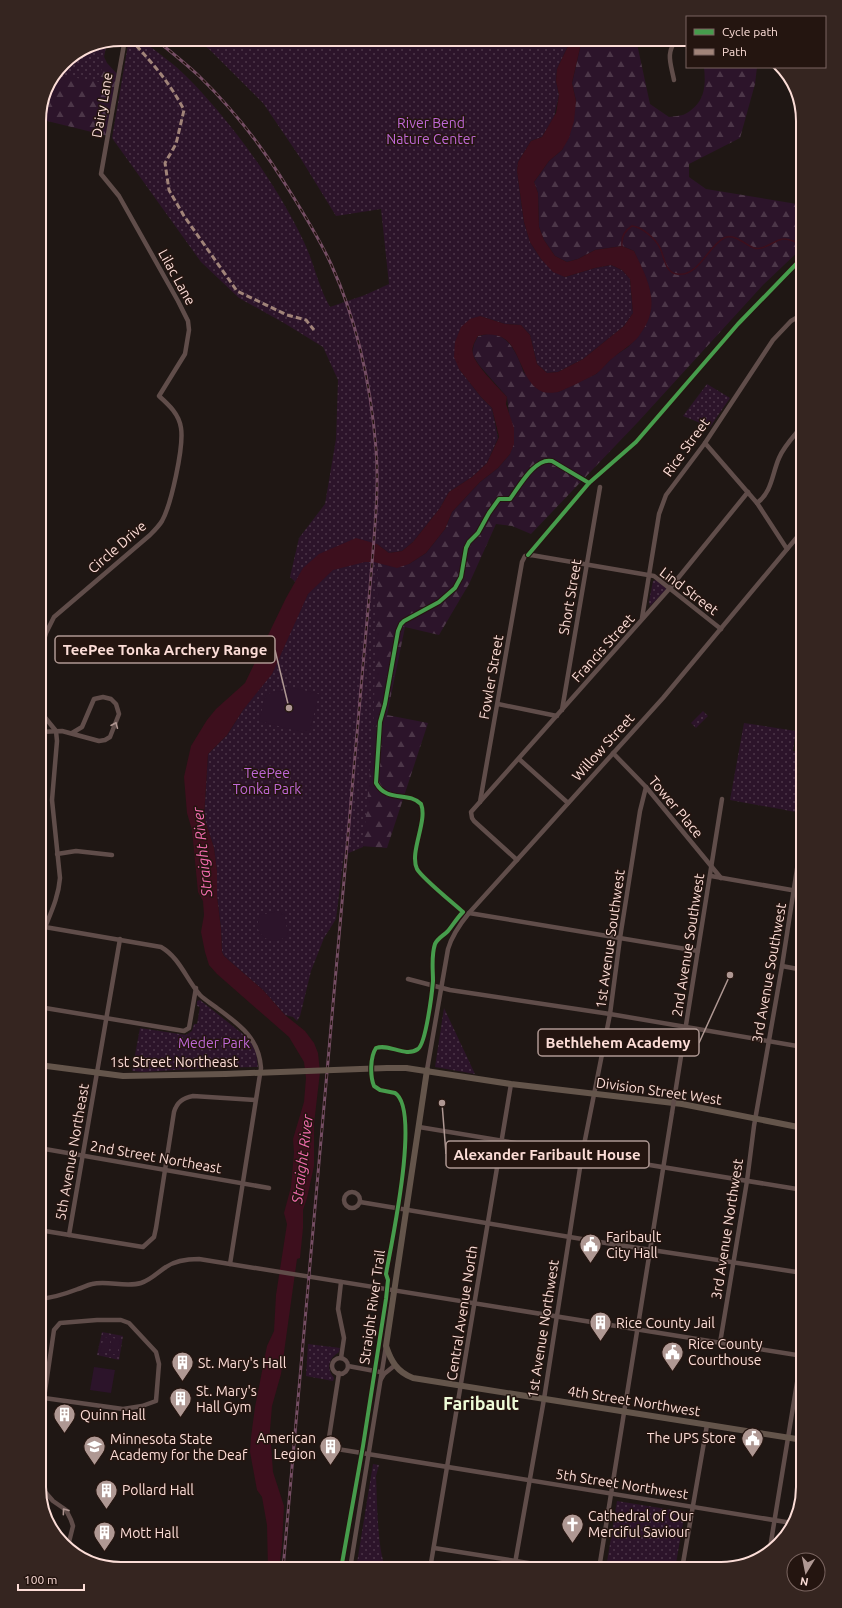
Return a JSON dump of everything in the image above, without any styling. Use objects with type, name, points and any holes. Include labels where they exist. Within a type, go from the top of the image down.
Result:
[{"type":"main road","name":"1st Street Northeast","points":[[46,1067],[97,1074],[143,1077],[406,1068]]},
{"type":"main road","name":"Division Street West","points":[[406,1068],[511,1084],[682,1104],[796,1127]]},
{"type":"main road","points":[[394,1366],[386,1346],[427,1070]]},
{"type":"main road","name":"4th Street Northwest","points":[[394,1366],[401,1372],[413,1378],[796,1439]]},
{"type":"street","name":"Dairy Lane","points":[[101,174],[124,46]]},
{"type":"street","points":[[671,46],[669,54],[674,80]]},
{"type":"street","name":"Lilac Lane","points":[[101,174],[119,196],[188,321],[189,330],[185,354],[159,396]]},
{"type":"street","name":"Rice Street","points":[[642,620],[662,505],[671,487],[705,443],[773,340],[791,321],[796,318]]},
{"type":"street","name":"Circle Drive","points":[[46,633],[54,617],[150,535],[162,521],[174,484],[180,450],[181,428],[177,416],[170,406],[159,396]]},
{"type":"street","points":[[757,502],[766,494],[779,458],[783,450],[796,434]]},
{"type":"street","points":[[705,443],[757,502],[787,549]]},
{"type":"street","name":"Short Street","points":[[562,710],[600,487]]},
{"type":"street","name":"Francis Street","points":[[517,860],[474,821],[471,812],[670,588],[748,492]]},
{"type":"street","name":"Willow Street","points":[[427,1070],[450,941],[458,927],[468,913],[663,698],[796,538]]},
{"type":"street","name":"Lind Street","points":[[525,556],[531,555],[586,564],[649,575],[658,578],[721,629]]},
{"type":"street","name":"Fowler Street","points":[[480,802],[522,562],[525,556]]},
{"type":"street","points":[[46,732],[62,731],[99,741],[105,740],[110,737],[119,714],[116,704],[111,699],[103,697],[94,699],[82,726],[72,733]]},
{"type":"street","points":[[498,704],[557,716]]},
{"type":"street","points":[[46,719],[56,732],[57,740],[52,800],[60,878],[59,890],[55,904],[46,925]]},
{"type":"street","name":"Tower Place","points":[[613,753],[646,787],[720,878]]},
{"type":"street","points":[[519,759],[568,803]]},
{"type":"street","name":"1st Avenue Southwest","points":[[595,1093],[610,1014],[620,938],[640,811],[646,787]]},
{"type":"street","name":"2nd Avenue Southwest","points":[[600,1562],[663,1166],[687,1027],[722,799]]},
{"type":"street","points":[[57,854],[76,851],[112,855]]},
{"type":"street","points":[[711,876],[794,890]]},
{"type":"street","name":"3rd Avenue Southwest","points":[[755,1118],[796,877]]},
{"type":"street","points":[[468,913],[698,951]]},
{"type":"street","points":[[46,927],[153,945],[169,952],[174,956],[201,995],[247,1032],[258,1050],[261,1068],[230,1264]]},
{"type":"street","name":"5th Avenue Northeast","points":[[69,1235],[120,940]]},
{"type":"street","points":[[782,966],[796,969]]},
{"type":"street","points":[[408,979],[442,988],[610,1014],[796,1046]]},
{"type":"street","points":[[46,1008],[182,1032],[189,1028],[196,988]]},
{"type":"street","name":"Central Avenue North","points":[[431,1562],[511,1084]]},
{"type":"street","name":"1st Avenue Northwest","points":[[516,1562],[544,1399],[582,1155],[595,1093]]},
{"type":"street","points":[[46,1231],[143,1248],[154,1236],[176,1107],[182,1100],[193,1096],[255,1100]]},
{"type":"street","name":"3rd Avenue Northwest","points":[[720,1344],[747,1181],[755,1118]]},
{"type":"street","points":[[419,1127],[582,1155],[663,1166],[796,1189]]},
{"type":"street","name":"2nd Street Northeast","points":[[46,1149],[269,1188]]},
{"type":"street","points":[[360,1202],[650,1250],[796,1272]]},
{"type":"street","points":[[46,1298],[66,1294],[90,1284],[108,1282],[133,1285],[150,1278],[168,1266],[187,1259],[270,1270],[556,1318],[637,1329],[720,1344],[796,1355]]},
{"type":"street","points":[[341,1358],[344,1338],[338,1309],[342,1282]]},
{"type":"street","points":[[46,1375],[54,1330],[60,1324],[72,1322],[121,1320],[129,1323],[156,1352],[159,1364],[156,1401],[142,1406],[123,1409],[46,1399]]},
{"type":"street","points":[[351,1562],[380,1372],[386,1346]]},
{"type":"street","points":[[341,1358],[346,1360],[348,1366],[345,1372],[339,1373],[334,1370],[333,1364],[336,1360],[341,1358]]},
{"type":"street","points":[[348,1366],[380,1372]]},
{"type":"street","points":[[379,1382],[384,1374],[394,1366]]},
{"type":"street","name":"5th Street Northwest","points":[[339,1373],[328,1444],[331,1448],[787,1522]]},
{"type":"street","points":[[771,1543],[796,1391]]},
{"type":"street","points":[[683,1562],[707,1425]]},
{"type":"street","points":[[47,1494],[53,1501],[66,1510],[71,1520],[73,1526],[70,1542]]},
{"type":"street","points":[[434,1548],[516,1562]]},
{"type":"green space","name":"River Bend Nature Center","points":[[128,46],[149,46],[191,81],[239,137],[254,157],[281,199],[304,242],[322,291],[330,307],[365,295],[389,284],[381,209],[336,216],[301,159],[263,103],[205,46],[568,46],[557,69],[556,81],[559,95],[554,117],[542,137],[531,141],[518,162],[517,171],[524,222],[530,242],[541,259],[565,277],[611,265],[622,270],[630,279],[633,313],[624,326],[583,359],[558,372],[547,373],[537,364],[530,335],[521,325],[505,324],[480,316],[459,369],[481,397],[492,408],[498,438],[487,463],[472,477],[449,492],[440,508],[413,542],[402,551],[389,553],[377,544],[378,564],[373,738],[363,847],[344,855],[336,919],[324,938],[311,971],[300,1016],[297,1021],[293,1017],[285,1015],[263,990],[224,956],[222,952],[217,896],[217,871],[214,848],[204,817],[208,754],[227,735],[243,710],[308,594],[290,577],[299,538],[325,504],[336,439],[338,380],[323,347],[239,298],[201,262],[112,138]]},
{"type":"green space","points":[[580,46],[638,46],[650,104],[669,117],[685,114],[697,105],[703,94],[705,81],[704,68],[757,68],[755,84],[740,138],[689,164],[689,177],[706,189],[796,204],[796,254],[763,285],[638,422],[531,534],[512,526],[496,524],[469,584],[439,635],[405,627],[387,715],[428,723],[387,848],[347,845],[328,634],[308,594],[365,562],[409,564],[426,553],[445,529],[452,512],[480,482],[498,468],[510,454],[507,397],[479,365],[472,354],[474,344],[478,336],[492,334],[502,337],[511,346],[524,373],[558,392],[596,374],[613,357],[628,347],[639,335],[643,273],[634,251],[622,246],[595,250],[578,259],[567,262],[555,256],[544,240],[539,227],[538,193],[534,182],[549,161],[562,150],[576,101],[572,83]]},
{"type":"green space","points":[[106,47],[99,82],[61,75],[83,56]]},
{"type":"green space","points":[[100,49],[107,63],[119,76],[108,136],[46,121],[47,106],[52,92],[61,75],[83,56]]},
{"type":"green space","points":[[707,384],[730,398],[710,427],[683,416]]},
{"type":"green space","points":[[656,580],[666,588],[666,590],[650,606],[649,602],[653,581]]},
{"type":"green space","points":[[295,688],[319,694],[309,734],[259,721],[266,694]]},
{"type":"green space","points":[[703,711],[708,716],[696,728],[691,723]]},
{"type":"green space","points":[[744,723],[796,731],[793,751],[796,752],[796,812],[730,800]]},
{"type":"green space","points":[[279,911],[284,914],[288,934],[282,939],[274,941],[263,937],[258,929],[258,920],[260,915]]},
{"type":"green space","name":"Meder Park","points":[[200,1000],[249,1039],[256,1052],[258,1067],[204,1068],[144,1072],[132,1071],[140,1028],[186,1035],[192,1031],[194,1024],[197,1024],[200,1007],[197,1006],[197,1001]]},
{"type":"green space","points":[[444,1008],[475,1074],[435,1067]]},
{"type":"green space","points":[[102,1332],[123,1336],[119,1360],[97,1355]]},
{"type":"green space","points":[[104,1337],[111,1338],[108,1353],[100,1352]]},
{"type":"green space","points":[[113,1338],[120,1340],[117,1355],[110,1353]]},
{"type":"green space","points":[[308,1344],[340,1348],[339,1352],[332,1358],[329,1364],[331,1374],[334,1378],[333,1381],[306,1376]]},
{"type":"green space","points":[[94,1367],[115,1370],[111,1393],[90,1390]]},
{"type":"green space","points":[[373,1464],[379,1465],[376,1476],[378,1525],[381,1552],[384,1562],[357,1562]]},
{"type":"green space","points":[[617,1501],[685,1512],[676,1562],[607,1562]]},
{"type":"water","name":"Straight River","points":[[568,46],[580,46],[572,83],[576,101],[574,121],[569,138],[562,150],[549,161],[534,182],[538,193],[539,227],[544,240],[555,256],[567,262],[578,259],[595,250],[622,246],[634,251],[648,282],[651,298],[649,317],[641,334],[596,374],[554,393],[543,392],[534,386],[527,377],[517,355],[504,338],[493,335],[478,336],[473,349],[475,359],[507,397],[506,404],[514,428],[514,444],[510,454],[498,468],[480,482],[452,512],[445,529],[426,553],[409,564],[397,568],[374,562],[365,562],[333,570],[308,594],[272,674],[243,710],[227,735],[208,754],[204,817],[214,848],[217,871],[217,896],[222,952],[224,956],[263,990],[285,1015],[305,1031],[314,1043],[318,1053],[320,1072],[314,1124],[314,1166],[303,1210],[300,1258],[297,1259],[281,1374],[272,1406],[270,1430],[273,1472],[284,1506],[280,1562],[268,1562],[267,1525],[262,1497],[257,1490],[250,1452],[251,1437],[255,1407],[267,1346],[274,1331],[276,1295],[287,1224],[284,1213],[291,1187],[294,1153],[293,1139],[304,1102],[306,1078],[304,1062],[289,1037],[217,974],[209,965],[201,932],[204,915],[203,901],[198,892],[192,830],[187,813],[184,777],[191,746],[207,720],[216,709],[245,683],[286,598],[303,568],[319,554],[356,538],[377,544],[389,553],[402,551],[413,542],[440,508],[449,492],[472,477],[487,463],[499,437],[492,408],[481,397],[459,369],[454,357],[455,342],[461,327],[470,319],[480,316],[505,324],[521,325],[530,335],[537,364],[547,373],[558,372],[583,359],[624,326],[633,313],[630,279],[622,270],[611,265],[565,277],[553,272],[541,259],[530,242],[524,222],[517,171],[518,162],[531,141],[542,137],[556,113],[559,95],[556,81],[557,69]]},
{"type":"waterway","points":[[622,246],[622,240],[627,230],[632,226],[640,228],[655,240],[670,271],[677,274],[685,274],[697,266],[713,247],[724,238],[736,238],[751,247],[758,249],[783,239],[796,242]]},
{"type":"railway","points":[[164,46],[199,76],[248,130],[306,217],[321,245],[340,286],[355,331],[371,402],[376,449],[377,492],[372,564],[284,1562]]},
{"type":"marked path","points":[[136,46],[160,73],[184,110],[176,144],[165,163],[169,190],[184,216],[237,291],[287,315],[306,320],[314,330]]},
{"type":"cycle path","points":[[528,555],[589,483],[636,442],[738,324],[796,264]]},
{"type":"cycle path","name":"Straight River Trail","points":[[342,1562],[363,1446],[386,1299],[388,1280],[386,1274],[398,1208],[405,1150],[405,1124],[402,1104],[395,1093],[380,1090],[374,1086],[371,1072],[372,1061],[376,1048],[386,1047],[408,1052],[418,1049],[421,1045],[424,1038],[430,1006],[435,944],[448,931],[463,912],[431,884],[417,869],[415,854],[421,828],[423,811],[421,804],[410,798],[386,793],[376,783],[380,722],[385,704],[398,631],[404,621],[439,602],[455,588],[461,577],[466,548],[469,542],[478,533],[499,499],[510,499],[534,468],[546,461],[552,461],[589,483]]},
{"type":"place","name":"TeePee Tonka Archery Range","points":[[289,708]]},
{"type":"place","name":"Bethlehem Academy","points":[[730,975]]},
{"type":"place","name":"Alexander Faribault House","points":[[442,1103]]},
{"type":"place","name":"Faribault City Hall","points":[[590,1264]]},
{"type":"place","name":"Rice County Jail","points":[[601,1342]]},
{"type":"place","name":"Rice County Courthouse","points":[[673,1372]]},
{"type":"place","name":"St. Mary's Hall","points":[[183,1382]]},
{"type":"place","name":"St. Mary's Hall Gym","points":[[181,1418]]},
{"type":"place","name":"Quinn Hall","points":[[65,1434]]},
{"type":"place","name":"The UPS Store","points":[[752,1458]]},
{"type":"place","name":"Minnesota State Academy for the Deaf","points":[[95,1466]]},
{"type":"place","name":"American Legion","points":[[331,1466]]},
{"type":"place","name":"Pollard Hall","points":[[107,1510]]},
{"type":"place","name":"Cathedral of Our Merciful Saviour","points":[[572,1544]]},
{"type":"place","name":"Mott Hall","points":[[104,1552]]},
{"type":"district","name":"Faribault","points":[[481,1403]]},
{"type":"park label","name":"TeePee Tonka Park","points":[[267,782]]}]
